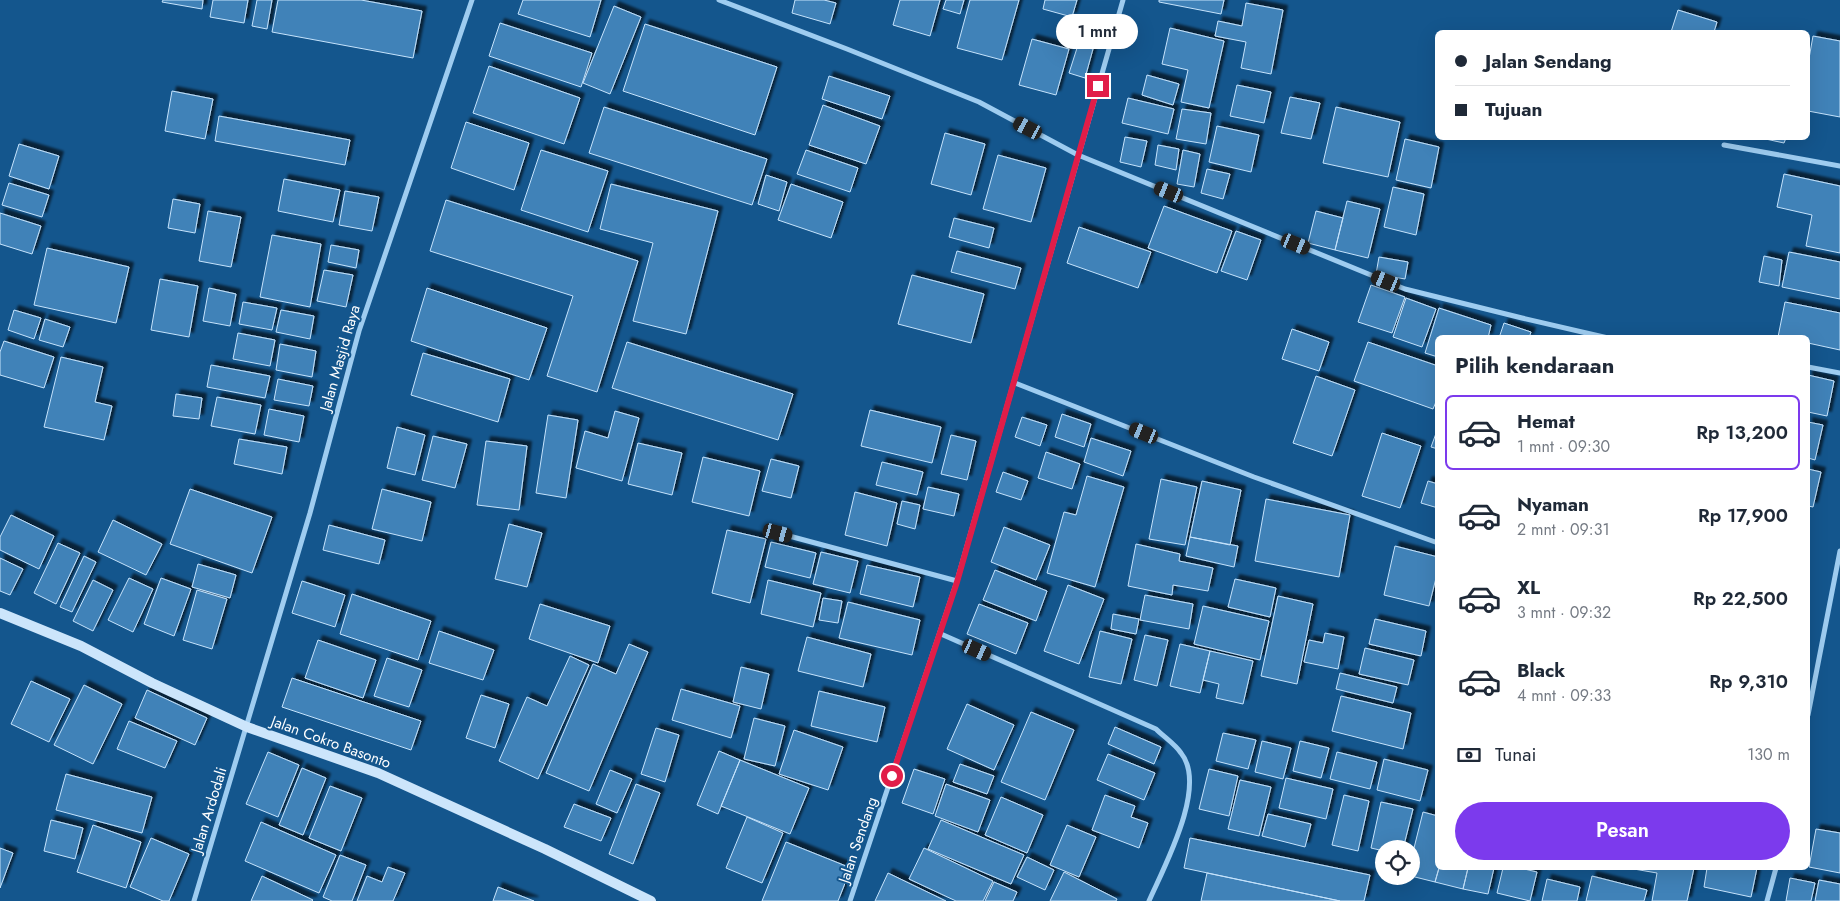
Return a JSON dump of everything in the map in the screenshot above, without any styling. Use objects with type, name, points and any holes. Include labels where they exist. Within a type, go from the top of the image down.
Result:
[{"type":"street","name":"Jalan Masjid Raya","points":[[248,727],[310,512],[359,331],[472,0]]},
{"type":"street","points":[[719,0],[979,102],[1078,155],[1404,289],[1595,335]]},
{"type":"street","name":"Jalan Sendang","points":[[850,901],[957,582],[1123,0]]},
{"type":"street","points":[[1724,145],[1840,166]]},
{"type":"street","points":[[1810,367],[1840,373]]},
{"type":"street","points":[[1015,383],[1254,477],[1435,542]]},
{"type":"street","points":[[778,533],[957,582]]},
{"type":"street","points":[[1810,705],[1840,551]]},
{"type":"street","name":"Jalan Cokro Basonto","points":[[0,613],[81,646],[152,683],[248,727],[378,773],[545,849],[651,901]]},
{"type":"street","points":[[941,634],[1156,729],[1182,754],[1190,774],[1190,793],[1180,831],[1149,901]]},
{"type":"street","name":"Jalan Ardodali","points":[[194,901],[248,727]]},
{"type":"street","points":[[1767,901],[1775,870]]},
{"type":"building","points":[[163,0],[203,0],[202,9],[162,2]]},
{"type":"building","points":[[213,0],[248,0],[244,23],[210,17]]},
{"type":"building","points":[[257,0],[272,0],[267,29],[252,26]]},
{"type":"building","points":[[278,0],[361,0],[422,11],[413,58],[272,32]]},
{"type":"building","points":[[523,0],[601,0],[590,37],[518,14]]},
{"type":"building","points":[[795,0],[824,0],[836,3],[830,24],[792,13]]},
{"type":"building","points":[[900,0],[940,0],[930,36],[893,25]]},
{"type":"building","points":[[946,0],[964,0],[960,14],[943,9]]},
{"type":"building","points":[[970,0],[1019,0],[1002,60],[957,48]]},
{"type":"building","points":[[1045,0],[1077,0],[1072,17],[1043,9]]},
{"type":"building","points":[[1159,0],[1224,0],[1221,14],[1159,2]]},
{"type":"building","points":[[1246,3],[1283,10],[1271,74],[1241,68],[1246,42],[1215,36],[1218,21],[1242,26]]},
{"type":"building","points":[[614,6],[641,17],[610,94],[583,83]]},
{"type":"building","points":[[1678,10],[1717,22],[1715,30],[1672,30]]},
{"type":"building","points":[[500,23],[592,53],[581,87],[489,56]]},
{"type":"building","points":[[645,24],[777,67],[755,135],[623,91]]},
{"type":"building","points":[[1170,28],[1224,41],[1209,108],[1181,102],[1188,70],[1162,64]]},
{"type":"building","points":[[1813,36],[1840,41],[1840,117],[1810,111],[1810,53]]},
{"type":"building","points":[[1032,39],[1069,49],[1056,95],[1019,85]]},
{"type":"building","points":[[1078,45],[1093,49],[1085,78],[1069,73]]},
{"type":"building","points":[[489,66],[580,98],[564,144],[473,113]]},
{"type":"building","points":[[1147,75],[1179,84],[1173,105],[1142,95]]},
{"type":"building","points":[[829,76],[890,96],[882,119],[822,99]]},
{"type":"building","points":[[1237,85],[1271,92],[1264,123],[1230,116]]},
{"type":"building","points":[[172,91],[213,99],[205,139],[165,131]]},
{"type":"building","points":[[1290,97],[1320,103],[1311,139],[1281,133]]},
{"type":"building","points":[[1128,98],[1174,109],[1168,134],[1122,123]]},
{"type":"building","points":[[823,105],[880,126],[866,164],[809,145]]},
{"type":"building","points":[[604,107],[767,159],[752,205],[589,153]]},
{"type":"building","points":[[1336,107],[1400,122],[1388,177],[1323,163]]},
{"type":"building","points":[[1182,109],[1211,113],[1206,144],[1176,139]]},
{"type":"building","points":[[219,116],[350,140],[345,165],[215,141]]},
{"type":"building","points":[[466,122],[529,143],[514,190],[451,168]]},
{"type":"building","points":[[1217,126],[1259,135],[1251,172],[1209,162]]},
{"type":"building","points":[[945,133],[985,144],[971,195],[931,184]]},
{"type":"building","points":[[1125,137],[1147,141],[1141,167],[1120,162]]},
{"type":"building","points":[[1405,139],[1439,147],[1431,188],[1396,180]]},
{"type":"building","points":[[1770,140],[1785,140],[1784,143]]},
{"type":"building","points":[[19,144],[59,156],[49,189],[9,176]]},
{"type":"building","points":[[1158,145],[1179,149],[1176,170],[1155,165]]},
{"type":"building","points":[[541,150],[608,171],[588,232],[521,210]]},
{"type":"building","points":[[806,150],[858,168],[850,192],[797,174]]},
{"type":"building","points":[[1183,150],[1200,154],[1194,187],[1177,184]]},
{"type":"building","points":[[998,155],[1046,168],[1031,222],[983,209]]},
{"type":"building","points":[[1207,169],[1230,174],[1223,199],[1201,193]]},
{"type":"building","points":[[1784,174],[1840,186],[1840,253],[1806,246],[1812,215],[1777,207]]},
{"type":"building","points":[[766,175],[787,182],[779,211],[758,204]]},
{"type":"building","points":[[284,179],[340,190],[333,222],[278,211]]},
{"type":"building","points":[[9,183],[49,195],[42,217],[2,205]]},
{"type":"building","points":[[611,184],[718,211],[686,334],[633,321],[653,243],[600,229]]},
{"type":"building","points":[[791,184],[843,202],[831,238],[778,220]]},
{"type":"building","points":[[1393,187],[1424,194],[1416,235],[1384,227]]},
{"type":"building","points":[[345,191],[379,197],[372,231],[339,225]]},
{"type":"building","points":[[173,199],[200,204],[195,233],[168,228]]},
{"type":"building","points":[[446,200],[638,261],[597,392],[547,376],[573,296],[430,251]]},
{"type":"building","points":[[1347,201],[1380,209],[1368,258],[1335,250]]},
{"type":"building","points":[[1164,206],[1232,231],[1217,273],[1148,248]]},
{"type":"building","points":[[208,211],[241,217],[231,267],[199,261]]},
{"type":"building","points":[[1316,211],[1343,218],[1335,250],[1308,243]]},
{"type":"building","points":[[0,213],[41,226],[32,254],[0,244]]},
{"type":"building","points":[[954,218],[994,228],[989,248],[949,237]]},
{"type":"building","points":[[1079,227],[1151,252],[1138,288],[1067,263]]},
{"type":"building","points":[[1236,231],[1261,240],[1247,280],[1221,271]]},
{"type":"building","points":[[272,235],[321,244],[310,307],[260,297]]},
{"type":"building","points":[[331,245],[359,250],[356,268],[328,262]]},
{"type":"building","points":[[47,248],[129,267],[116,323],[34,305]]},
{"type":"building","points":[[957,251],[1021,268],[1015,289],[951,272]]},
{"type":"building","points":[[1789,252],[1840,262],[1840,299],[1782,287]]},
{"type":"building","points":[[1764,256],[1782,260],[1779,286],[1759,282]]},
{"type":"building","points":[[1379,257],[1408,262],[1405,279],[1376,274]]},
{"type":"building","points":[[324,270],[353,275],[346,307],[317,301]]},
{"type":"building","points":[[912,275],[984,294],[971,343],[898,324]]},
{"type":"building","points":[[160,279],[198,286],[189,337],[151,330]]},
{"type":"building","points":[[1371,285],[1405,297],[1392,333],[1358,322]]},
{"type":"building","points":[[209,288],[236,294],[230,326],[203,321]]},
{"type":"building","points":[[427,288],[547,328],[529,380],[411,341]]},
{"type":"building","points":[[1406,298],[1436,309],[1422,347],[1393,337]]},
{"type":"building","points":[[243,302],[277,308],[272,330],[239,324]]},
{"type":"building","points":[[1785,302],[1840,313],[1840,350],[1810,343],[1810,335],[1778,335]]},
{"type":"building","points":[[1439,308],[1491,325],[1489,335],[1435,335],[1435,356],[1425,353]]},
{"type":"building","points":[[14,310],[41,318],[34,339],[8,330]]},
{"type":"building","points":[[281,310],[314,316],[310,339],[276,332]]},
{"type":"building","points":[[45,319],[70,327],[63,347],[39,340]]},
{"type":"building","points":[[1504,323],[1531,332],[1530,335],[1500,335]]},
{"type":"building","points":[[1292,329],[1329,342],[1319,371],[1282,359]]},
{"type":"building","points":[[238,333],[275,340],[270,366],[233,359]]},
{"type":"building","points":[[4,341],[54,357],[44,388],[0,375],[0,352]]},
{"type":"building","points":[[627,342],[793,394],[778,440],[612,388]]},
{"type":"building","points":[[1368,342],[1435,365],[1435,404],[1433,409],[1354,381]]},
{"type":"building","points":[[280,344],[316,351],[312,377],[276,370]]},
{"type":"building","points":[[423,353],[510,379],[498,422],[411,395]]},
{"type":"building","points":[[61,357],[103,367],[95,402],[112,406],[104,440],[44,427]]},
{"type":"building","points":[[211,365],[270,376],[265,398],[207,387]]},
{"type":"building","points":[[1810,375],[1834,381],[1827,416],[1810,412]]},
{"type":"building","points":[[1316,376],[1355,390],[1332,456],[1293,443]]},
{"type":"building","points":[[278,379],[313,386],[309,406],[274,400]]},
{"type":"building","points":[[176,394],[202,398],[199,419],[173,416]]},
{"type":"building","points":[[217,397],[261,405],[255,434],[211,426]]},
{"type":"building","points":[[269,409],[304,416],[299,442],[264,435]]},
{"type":"building","points":[[870,410],[941,427],[932,463],[861,446]]},
{"type":"building","points":[[615,411],[639,418],[622,481],[576,468],[585,431],[608,438]]},
{"type":"building","points":[[1062,414],[1091,424],[1084,447],[1055,437]]},
{"type":"building","points":[[548,415],[578,420],[566,498],[536,493]]},
{"type":"building","points":[[1022,417],[1047,425],[1040,446],[1015,437]]},
{"type":"building","points":[[1810,422],[1823,425],[1815,460],[1810,459]]},
{"type":"building","points":[[397,427],[425,435],[415,475],[387,468]]},
{"type":"building","points":[[1382,433],[1421,446],[1400,508],[1362,496]]},
{"type":"building","points":[[951,435],[976,441],[967,480],[941,474]]},
{"type":"building","points":[[433,436],[467,444],[455,488],[422,480]]},
{"type":"building","points":[[1435,436],[1435,448],[1431,447]]},
{"type":"building","points":[[1091,438],[1131,451],[1123,476],[1084,462]]},
{"type":"building","points":[[239,439],[287,447],[282,474],[234,464]]},
{"type":"building","points":[[486,441],[527,446],[519,510],[477,505]]},
{"type":"building","points":[[638,443],[682,453],[672,495],[628,484]]},
{"type":"building","points":[[1046,452],[1080,464],[1072,489],[1038,478]]},
{"type":"building","points":[[703,457],[760,471],[749,516],[692,502]]},
{"type":"building","points":[[771,459],[799,466],[791,498],[762,491]]},
{"type":"building","points":[[882,462],[923,472],[917,495],[876,485]]},
{"type":"building","points":[[1810,469],[1821,472],[1813,507],[1810,506]]},
{"type":"building","points":[[1003,472],[1028,481],[1021,500],[996,492]]},
{"type":"building","points":[[1087,476],[1124,487],[1095,587],[1047,573],[1064,512],[1076,515]]},
{"type":"building","points":[[1161,479],[1197,487],[1185,545],[1149,539]]},
{"type":"building","points":[[1202,481],[1241,490],[1230,545],[1190,537]]},
{"type":"building","points":[[1428,481],[1435,483],[1435,507],[1421,503]]},
{"type":"building","points":[[928,487],[959,494],[954,516],[923,509]]},
{"type":"building","points":[[190,489],[272,517],[252,573],[170,544]]},
{"type":"building","points":[[382,489],[431,502],[422,541],[372,529]]},
{"type":"building","points":[[855,492],[897,503],[887,546],[845,535]]},
{"type":"building","points":[[1266,499],[1350,515],[1339,577],[1255,561]]},
{"type":"building","points":[[902,501],[920,505],[915,529],[897,524]]},
{"type":"building","points":[[11,515],[54,536],[39,569],[0,550],[0,537]]},
{"type":"building","points":[[113,520],[162,544],[146,575],[98,552]]},
{"type":"building","points":[[509,524],[542,533],[527,587],[495,579]]},
{"type":"building","points":[[329,525],[385,540],[379,564],[323,550]]},
{"type":"building","points":[[1004,527],[1050,545],[1036,580],[991,562]]},
{"type":"building","points":[[727,530],[766,539],[750,603],[712,593]]},
{"type":"building","points":[[1190,537],[1238,546],[1234,567],[1186,556]]},
{"type":"building","points":[[771,542],[816,553],[810,578],[765,567]]},
{"type":"building","points":[[58,543],[80,553],[56,604],[34,593]]},
{"type":"building","points":[[1136,544],[1180,554],[1179,561],[1213,568],[1208,591],[1173,585],[1172,595],[1128,586]]},
{"type":"building","points":[[1395,546],[1435,556],[1435,582],[1429,606],[1384,595]]},
{"type":"building","points":[[821,552],[858,561],[850,593],[813,584]]},
{"type":"building","points":[[84,556],[96,562],[72,612],[60,607]]},
{"type":"building","points":[[0,558],[23,569],[10,595],[0,591]]},
{"type":"building","points":[[198,564],[236,575],[230,598],[192,587]]},
{"type":"building","points":[[867,565],[920,577],[913,607],[860,594]]},
{"type":"building","points":[[995,570],[1047,591],[1036,621],[983,600]]},
{"type":"building","points":[[129,578],[153,589],[133,632],[108,620]]},
{"type":"building","points":[[161,578],[191,589],[174,636],[144,624]]},
{"type":"building","points":[[1235,579],[1276,588],[1270,617],[1228,607]]},
{"type":"building","points":[[93,580],[113,590],[93,631],[73,621]]},
{"type":"building","points":[[768,580],[821,593],[813,627],[761,614]]},
{"type":"building","points":[[302,581],[345,595],[335,627],[292,613]]},
{"type":"building","points":[[1068,585],[1104,599],[1079,664],[1044,651]]},
{"type":"building","points":[[197,590],[227,599],[212,649],[183,640]]},
{"type":"building","points":[[352,594],[431,621],[418,660],[340,634]]},
{"type":"building","points":[[1145,595],[1193,604],[1189,629],[1140,620]]},
{"type":"building","points":[[1278,596],[1313,604],[1297,684],[1261,676]]},
{"type":"building","points":[[823,598],[842,601],[838,623],[819,620]]},
{"type":"building","points":[[848,602],[920,620],[912,655],[839,638]]},
{"type":"building","points":[[540,604],[610,626],[598,663],[529,639]]},
{"type":"building","points":[[979,604],[1028,623],[1016,654],[967,634]]},
{"type":"building","points":[[1203,606],[1269,621],[1260,660],[1194,644]]},
{"type":"building","points":[[1113,614],[1139,619],[1136,634],[1111,629]]},
{"type":"building","points":[[1375,619],[1426,631],[1421,656],[1369,644]]},
{"type":"building","points":[[439,631],[494,650],[483,680],[429,663]]},
{"type":"building","points":[[1100,631],[1132,639],[1121,684],[1089,677]]},
{"type":"building","points":[[1325,633],[1344,637],[1338,669],[1304,662],[1309,640],[1323,643]]},
{"type":"building","points":[[1145,635],[1168,640],[1157,686],[1134,680]]},
{"type":"building","points":[[807,637],[871,654],[863,687],[798,671]]},
{"type":"building","points":[[318,640],[376,660],[363,698],[305,678]]},
{"type":"building","points":[[629,644],[648,652],[589,791],[546,773],[593,664],[616,674]]},
{"type":"building","points":[[1180,644],[1210,651],[1200,693],[1170,686]]},
{"type":"building","points":[[1365,648],[1414,660],[1408,685],[1359,674]]},
{"type":"building","points":[[1210,651],[1253,661],[1243,704],[1216,698],[1219,684],[1203,680]]},
{"type":"building","points":[[570,656],[589,665],[538,779],[499,761],[527,697],[547,706]]},
{"type":"building","points":[[387,658],[422,670],[409,707],[374,696]]},
{"type":"building","points":[[741,667],[769,674],[761,709],[733,702]]},
{"type":"building","points":[[1340,673],[1397,687],[1393,703],[1336,689]]},
{"type":"building","points":[[292,678],[421,721],[411,750],[282,707]]},
{"type":"building","points":[[31,681],[70,699],[49,742],[11,724]]},
{"type":"building","points":[[84,685],[122,704],[93,764],[54,745]]},
{"type":"building","points":[[681,689],[740,706],[731,738],[672,720]]},
{"type":"building","points":[[147,690],[207,718],[195,745],[135,718]]},
{"type":"building","points":[[819,691],[885,707],[877,742],[811,726]]},
{"type":"building","points":[[481,695],[509,704],[495,748],[466,738]]},
{"type":"building","points":[[1341,696],[1411,713],[1403,749],[1332,731]]},
{"type":"building","points":[[967,704],[1014,725],[994,770],[947,749]]},
{"type":"building","points":[[1031,712],[1074,730],[1045,800],[1001,782]]},
{"type":"building","points":[[754,718],[785,726],[775,766],[744,759]]},
{"type":"building","points":[[129,721],[177,741],[165,768],[117,749]]},
{"type":"building","points":[[1115,727],[1161,747],[1154,764],[1108,744]]},
{"type":"building","points":[[656,728],[679,735],[665,782],[641,774]]},
{"type":"building","points":[[794,730],[843,747],[828,790],[779,774]]},
{"type":"building","points":[[1223,733],[1256,740],[1248,769],[1216,761]]},
{"type":"building","points":[[1262,741],[1291,748],[1283,779],[1255,772]]},
{"type":"building","points":[[1300,741],[1329,748],[1321,778],[1293,771]]},
{"type":"building","points":[[719,751],[740,760],[718,814],[697,805]]},
{"type":"building","points":[[268,752],[299,765],[278,817],[246,804]]},
{"type":"building","points":[[1337,752],[1377,762],[1370,789],[1330,779]]},
{"type":"building","points":[[1108,754],[1155,773],[1144,800],[1097,780]]},
{"type":"building","points":[[1384,759],[1428,770],[1420,801],[1377,790]]},
{"type":"building","points":[[740,760],[809,788],[790,834],[721,806]]},
{"type":"building","points":[[960,764],[994,776],[987,794],[953,782]]},
{"type":"building","points":[[302,768],[326,778],[303,835],[279,825]]},
{"type":"building","points":[[914,769],[945,779],[933,814],[902,803]]},
{"type":"building","points":[[1209,769],[1238,776],[1229,816],[1199,809]]},
{"type":"building","points":[[610,770],[632,779],[617,813],[596,804]]},
{"type":"building","points":[[66,774],[152,797],[142,833],[56,810]]},
{"type":"building","points":[[1286,778],[1333,789],[1326,819],[1279,808]]},
{"type":"building","points":[[1240,780],[1271,787],[1259,836],[1228,829]]},
{"type":"building","points":[[636,784],[660,793],[633,864],[609,854]]},
{"type":"building","points":[[946,784],[990,800],[978,832],[935,816]]},
{"type":"building","points":[[330,786],[362,798],[341,851],[309,838]]},
{"type":"building","points":[[1105,795],[1135,806],[1131,817],[1148,823],[1139,848],[1092,830]]},
{"type":"building","points":[[1344,795],[1369,801],[1358,851],[1332,845]]},
{"type":"building","points":[[1001,797],[1043,815],[1027,853],[985,835]]},
{"type":"building","points":[[1381,802],[1413,809],[1405,840],[1375,840],[1375,849],[1371,848]]},
{"type":"building","points":[[574,804],[611,818],[601,841],[564,827]]},
{"type":"building","points":[[1423,812],[1435,815],[1435,870],[1438,870],[1435,882],[1420,878],[1420,840],[1416,840]]},
{"type":"building","points":[[1268,814],[1311,824],[1305,847],[1262,836]]},
{"type":"building","points":[[747,817],[783,833],[762,883],[726,868]]},
{"type":"building","points":[[51,820],[83,828],[75,859],[44,851]]},
{"type":"building","points":[[941,820],[1024,855],[1011,884],[928,849]]},
{"type":"building","points":[[261,822],[336,855],[319,893],[245,861]]},
{"type":"building","points":[[93,825],[141,842],[126,888],[77,872]]},
{"type":"building","points":[[1067,825],[1096,837],[1079,877],[1050,865]]},
{"type":"building","points":[[1816,829],[1840,833],[1840,873],[1810,867]]},
{"type":"building","points":[[151,838],[189,854],[169,901],[163,901],[130,887]]},
{"type":"building","points":[[1190,838],[1370,875],[1364,901],[1340,901],[1184,868]]},
{"type":"building","points":[[786,842],[851,868],[838,901],[762,901]]},
{"type":"building","points":[[0,848],[13,853],[0,888]]},
{"type":"building","points":[[924,848],[993,881],[983,901],[956,901],[909,879]]},
{"type":"building","points":[[340,855],[366,865],[352,901],[332,901],[323,897]]},
{"type":"building","points":[[1027,857],[1054,870],[1045,890],[1017,877]]},
{"type":"building","points":[[388,867],[405,873],[393,901],[357,901],[367,876],[382,882]]},
{"type":"building","points":[[1438,870],[1468,870],[1463,889],[1435,882]]},
{"type":"building","points":[[1468,870],[1494,870],[1488,894],[1463,889]]},
{"type":"building","points":[[1503,870],[1528,870],[1537,872],[1530,901],[1497,893]]},
{"type":"building","points":[[1640,870],[1694,870],[1687,901],[1652,901],[1657,873]]},
{"type":"building","points":[[1707,870],[1757,870],[1751,897],[1704,887]]},
{"type":"building","points":[[1064,872],[1117,899],[1116,901],[1050,901]]},
{"type":"building","points":[[888,873],[946,901],[875,901]]},
{"type":"building","points":[[1207,873],[1340,901],[1201,901]]},
{"type":"building","points":[[262,876],[313,900],[251,901]]},
{"type":"building","points":[[1592,876],[1647,890],[1644,901],[1586,901]]},
{"type":"building","points":[[1790,878],[1815,883],[1811,901],[1786,901]]},
{"type":"building","points":[[1547,879],[1580,887],[1577,901],[1542,901]]},
{"type":"building","points":[[1819,880],[1840,884],[1840,901],[1815,901]]},
{"type":"building","points":[[994,882],[1017,892],[1013,901],[985,901]]},
{"type":"building","points":[[498,887],[534,901],[493,901]]},
{"type":"route","points":[[892,776],[957,582],[1098,86]]}]
